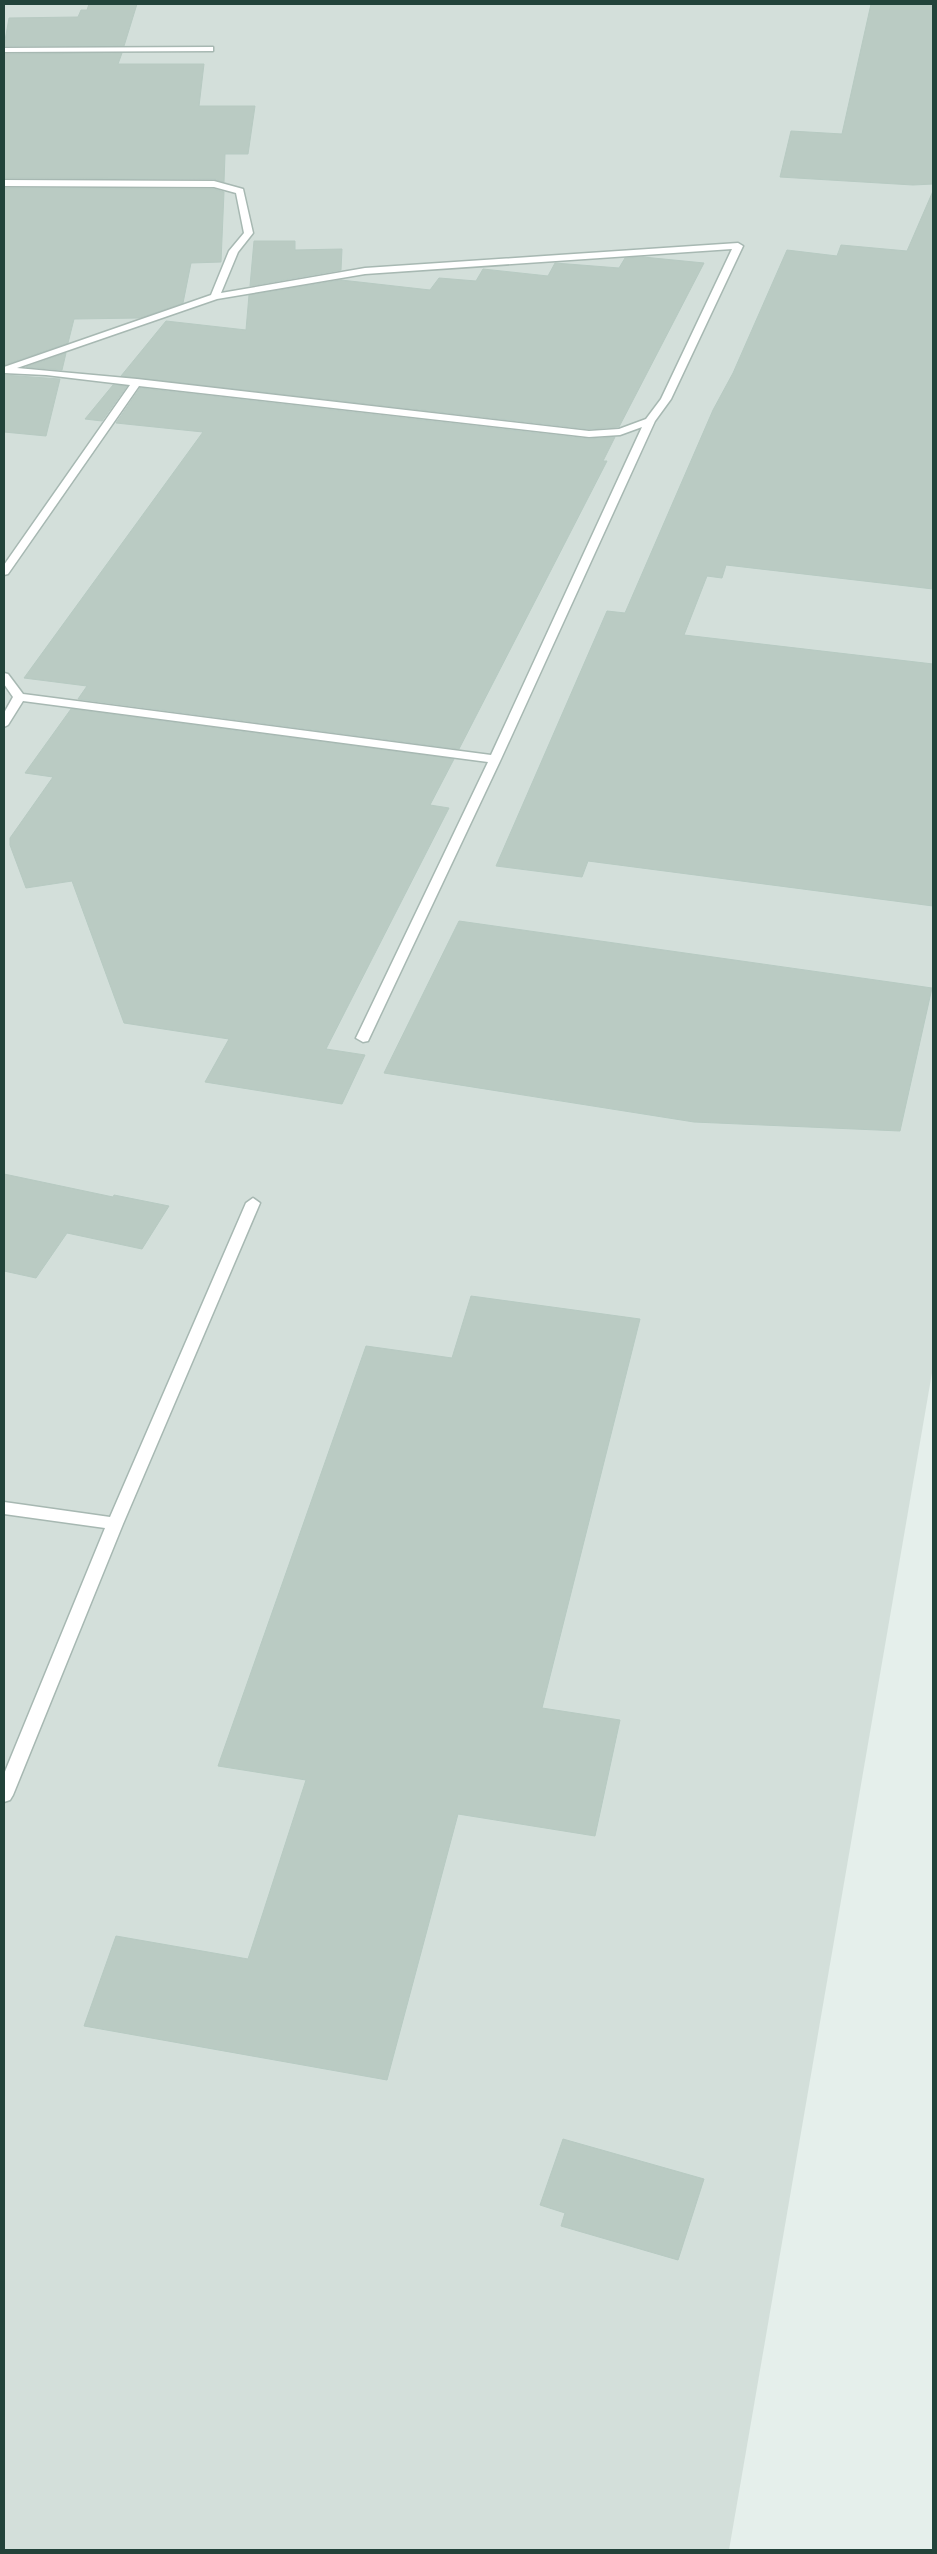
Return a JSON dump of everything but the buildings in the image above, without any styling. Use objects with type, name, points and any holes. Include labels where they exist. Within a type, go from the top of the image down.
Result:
[{"type":"street","points":[[4,50],[210,49]]},
{"type":"street","points":[[4,184],[214,184],[240,191],[250,233],[234,251],[215,297]]},
{"type":"street","points":[[4,369],[215,297],[365,271],[738,246],[666,399],[650,421],[495,759],[363,1038]]},
{"type":"street","points":[[4,369],[137,382],[590,434],[620,432],[650,421]]},
{"type":"street","points":[[4,572],[137,382]]},
{"type":"street","points":[[4,676],[19,697],[495,759]]},
{"type":"street","points":[[4,723],[19,697]]},
{"type":"street","points":[[4,1795],[114,1524],[253,1202]]},
{"type":"street","points":[[4,1508],[114,1524]]},
{"type":"shaded area","points":[[4,4],[933,4],[933,1367],[729,2550],[4,2550]]}]
